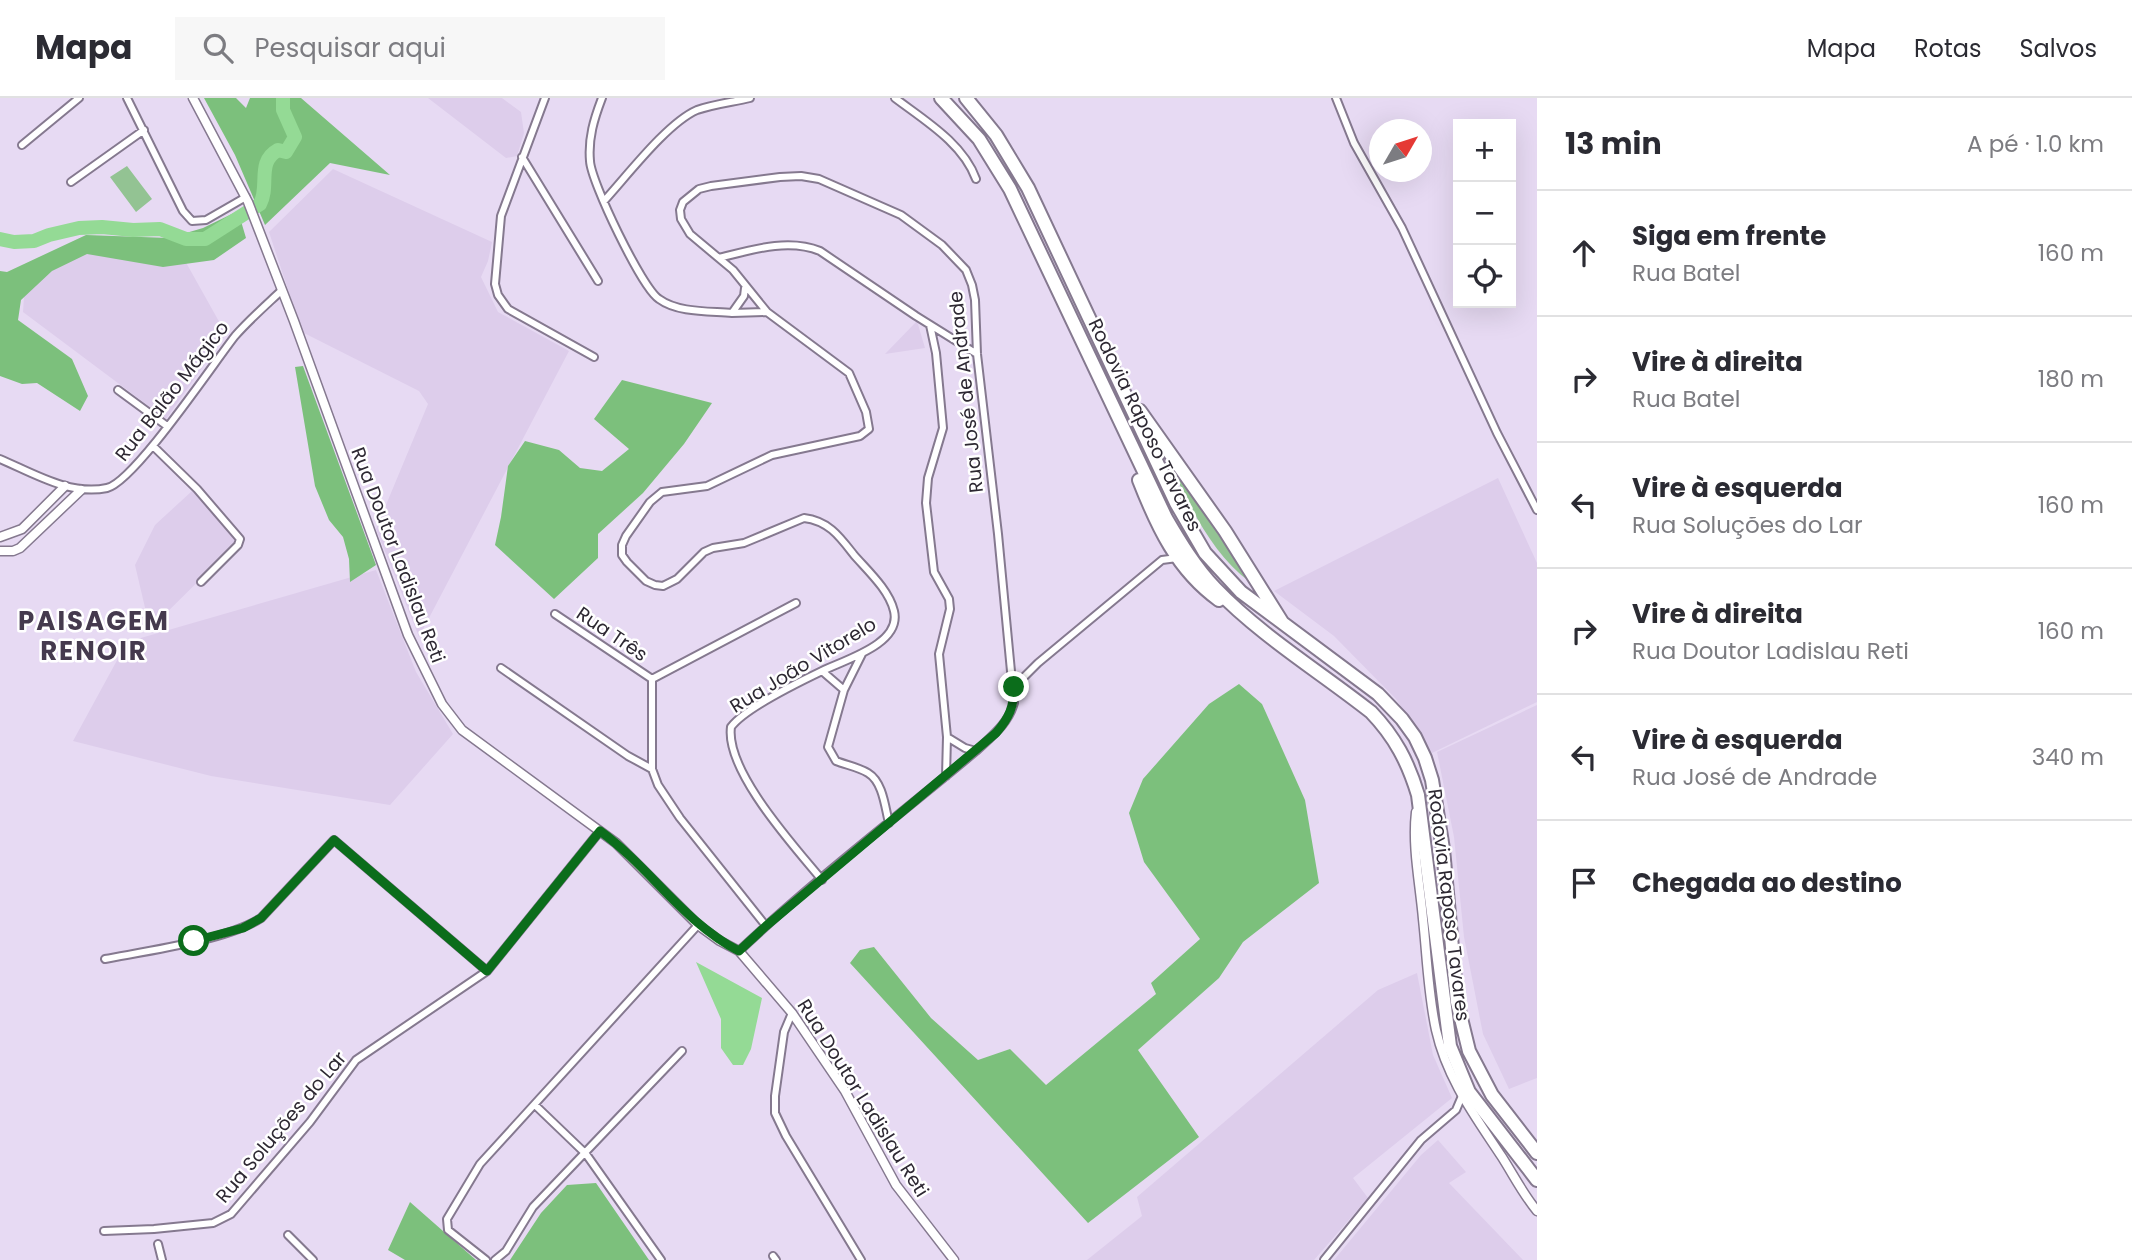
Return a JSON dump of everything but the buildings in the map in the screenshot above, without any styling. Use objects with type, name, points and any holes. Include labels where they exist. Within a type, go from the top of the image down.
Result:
[{"type":"highway","name":"Rodovia Raposo Tavares","points":[[941,98],[979,139],[1003,177],[1166,518],[1182,545],[1214,587],[1259,628],[1352,697],[1386,727],[1400,747],[1418,795],[1450,1046],[1469,1092],[1537,1180]]},
{"type":"highway","name":"Rodovia Raposo Tavares","points":[[966,98],[996,135],[1028,188],[1176,503],[1205,553],[1241,592],[1378,694],[1415,737],[1432,780],[1443,849],[1457,1002],[1462,1027],[1477,1070],[1492,1095],[1537,1153]]},
{"type":"highway","points":[[1118,378],[1162,445],[1225,531],[1286,628]]},
{"type":"highway","points":[[1120,423],[1135,468],[1164,536],[1177,558],[1198,584],[1259,628]]},
{"type":"street","points":[[22,145],[79,98]]},
{"type":"street","points":[[127,98],[183,211],[192,222],[206,220],[247,200]]},
{"type":"street","name":"Rua Doutor Ladislau Reti","points":[[193,98],[247,200],[408,635],[442,704],[462,730],[600,831],[630,856],[698,925],[739,951],[792,1013],[845,1091],[896,1185],[954,1260]]},
{"type":"street","points":[[545,98],[501,216],[495,284],[498,295],[509,309],[594,357]]},
{"type":"street","points":[[602,98],[591,131],[590,164],[604,201],[652,294],[661,301],[680,307],[732,313],[766,312]]},
{"type":"street","points":[[604,201],[668,131],[686,116],[699,110],[750,98]]},
{"type":"street","points":[[895,98],[954,145],[966,158],[976,179]]},
{"type":"street","points":[[1336,98],[1354,143],[1402,228],[1497,433],[1537,510]]},
{"type":"street","points":[[71,182],[144,130]]},
{"type":"street","points":[[522,157],[598,281]]},
{"type":"street","name":"Rua José de Andrade","points":[[739,951],[996,733],[1011,714],[1014,687],[977,354],[972,285],[966,270],[942,245],[901,215],[819,179],[801,176],[732,183],[710,186],[689,195],[682,202],[681,219],[698,242],[733,271],[766,312],[849,373]]},
{"type":"street","points":[[719,258],[755,249],[809,246],[977,354]]},
{"type":"street","points":[[732,313],[744,296],[746,288]]},
{"type":"street","name":"Rua Balão Mágico","points":[[0,459],[81,490],[115,485],[153,446],[236,336],[281,291]]},
{"type":"street","points":[[930,325],[936,353],[943,428],[928,478],[926,503],[934,572],[949,599],[950,609],[939,654],[947,737],[946,776]]},
{"type":"street","name":"Rua João Vitorelo","points":[[822,880],[762,807],[733,748],[731,727],[742,715],[821,671],[862,653],[891,631],[895,625],[894,609],[885,592],[835,531],[825,524],[804,518],[744,543],[713,548],[696,558],[677,579],[663,586],[655,586],[646,581],[626,562],[622,555],[622,545],[625,536],[650,502],[662,492],[707,486],[772,454],[865,433],[870,423],[849,373]]},
{"type":"street","points":[[118,390],[167,426]]},
{"type":"street","points":[[153,446],[197,489],[240,538],[238,545],[201,582]]},
{"type":"street","points":[[0,537],[22,529],[65,486]]},
{"type":"street","points":[[0,551],[20,548],[81,490]]},
{"type":"street","points":[[1162,560],[1164,536]]},
{"type":"street","points":[[1014,687],[1038,663],[1162,560],[1177,558]]},
{"type":"street","points":[[766,926],[663,793],[652,769],[652,679],[796,603]]},
{"type":"street","name":"Rua Três","points":[[555,614],[652,679]]},
{"type":"street","points":[[862,653],[844,691],[828,747],[836,761],[875,778],[889,823]]},
{"type":"street","points":[[501,668],[628,756],[652,769]]},
{"type":"street","points":[[821,671],[844,691]]},
{"type":"street","points":[[947,737],[976,751]]},
{"type":"street","points":[[1418,795],[1414,835],[1425,931],[1426,968],[1440,1044],[1453,1082],[1521,1191],[1537,1211]]},
{"type":"street","name":"Rua Soluções do Lar","points":[[104,1231],[213,1223],[231,1214],[310,1122],[356,1060],[487,971],[600,831]]},
{"type":"street","points":[[105,959],[194,941],[252,924],[261,918],[334,840],[487,971]]},
{"type":"street","points":[[486,1260],[448,1230],[446,1224],[481,1164],[698,925]]},
{"type":"street","points":[[792,1013],[784,1032],[775,1114],[861,1260]]},
{"type":"street","points":[[495,1260],[503,1255],[533,1207],[682,1051]]},
{"type":"street","points":[[1324,1260],[1421,1140],[1456,1110],[1462,1096]]},
{"type":"street","points":[[536,1106],[586,1154],[661,1260]]},
{"type":"street","points":[[1456,1110],[1471,1111]]},
{"type":"street","points":[[1521,1133],[1537,1146]]},
{"type":"street","points":[[288,1235],[313,1260]]},
{"type":"street","points":[[158,1244],[162,1260]]},
{"type":"shaded area","points":[[204,98],[236,98],[246,108],[250,98],[301,98],[390,175],[330,163],[265,225],[235,155]]},
{"type":"shaded area","points":[[428,98],[502,98],[521,112],[524,133],[517,156],[506,158]]},
{"type":"shaded area","points":[[127,166],[152,199],[136,212],[110,177]]},
{"type":"shaded area","points":[[333,169],[492,242],[481,277],[498,312],[569,351],[419,637],[376,529],[428,404],[419,391],[302,332],[269,232]]},
{"type":"shaded area","points":[[238,211],[246,238],[214,260],[163,267],[87,254],[52,271],[21,300],[18,320],[72,359],[88,396],[80,411],[37,383],[22,384],[0,376],[0,271],[7,272],[86,235],[169,238],[203,228]]},
{"type":"shaded area","points":[[82,249],[179,250],[226,334],[166,419],[23,312],[25,282]]},
{"type":"shaded area","points":[[917,321],[925,348],[885,354]]},
{"type":"shaded area","points":[[303,366],[376,565],[350,582],[349,559],[343,537],[329,520],[315,486],[295,367]]},
{"type":"shaded area","points":[[622,380],[712,403],[684,444],[643,493],[598,534],[598,558],[554,599],[495,545],[508,466],[525,441],[559,450],[580,468],[602,471],[629,449],[594,419]]},
{"type":"shaded area","points":[[1164,453],[1250,582],[1235,569],[1210,539]]},
{"type":"shaded area","points":[[1498,478],[1537,563],[1537,702],[1432,753],[1396,699],[1334,636],[1274,591]]},
{"type":"shaded area","points":[[192,491],[234,536],[236,544],[150,629],[135,565],[155,525]]},
{"type":"shaded area","points":[[376,570],[416,672],[453,734],[390,805],[211,776],[73,741],[127,642]]},
{"type":"shaded area","points":[[1239,684],[1262,704],[1305,800],[1319,883],[1243,942],[1219,978],[1138,1050],[1199,1137],[1088,1223],[850,963],[860,950],[874,947],[931,1018],[978,1060],[1010,1049],[1046,1085],[1156,994],[1151,983],[1200,939],[1144,862],[1129,813],[1143,779],[1209,704]]},
{"type":"shaded area","points":[[1537,705],[1537,1078],[1509,1089],[1483,1034],[1464,937],[1454,837],[1437,752]]},
{"type":"shaded area","points":[[696,962],[762,998],[751,1049],[743,1065],[733,1065],[721,1048],[721,1019]]},
{"type":"shaded area","points":[[1417,973],[1433,1055],[1452,1098],[1353,1178],[1368,1198],[1314,1260],[1087,1260],[1142,1216],[1137,1197],[1378,990]]},
{"type":"shaded area","points":[[1438,1140],[1466,1172],[1449,1183],[1523,1260],[1334,1260],[1421,1155]]},
{"type":"shaded area","points":[[596,1183],[649,1260],[510,1260],[541,1213],[567,1185]]},
{"type":"shaded area","points":[[410,1202],[476,1260],[405,1260],[388,1250]]},
{"type":"waterway","points":[[0,239],[14,242],[34,241],[79,228],[102,227],[160,229],[186,239],[205,239],[260,204],[267,161],[278,150],[286,152],[295,137],[283,110],[283,98]]},
{"type":"district","name":"PAISAGEM RENOIR","points":[[94,636]]},
{"type":"route","points":[[194,941],[243,928],[261,918],[334,840],[487,971],[600,831],[630,856],[698,925],[739,951],[996,733],[1011,714],[1014,687]]}]
